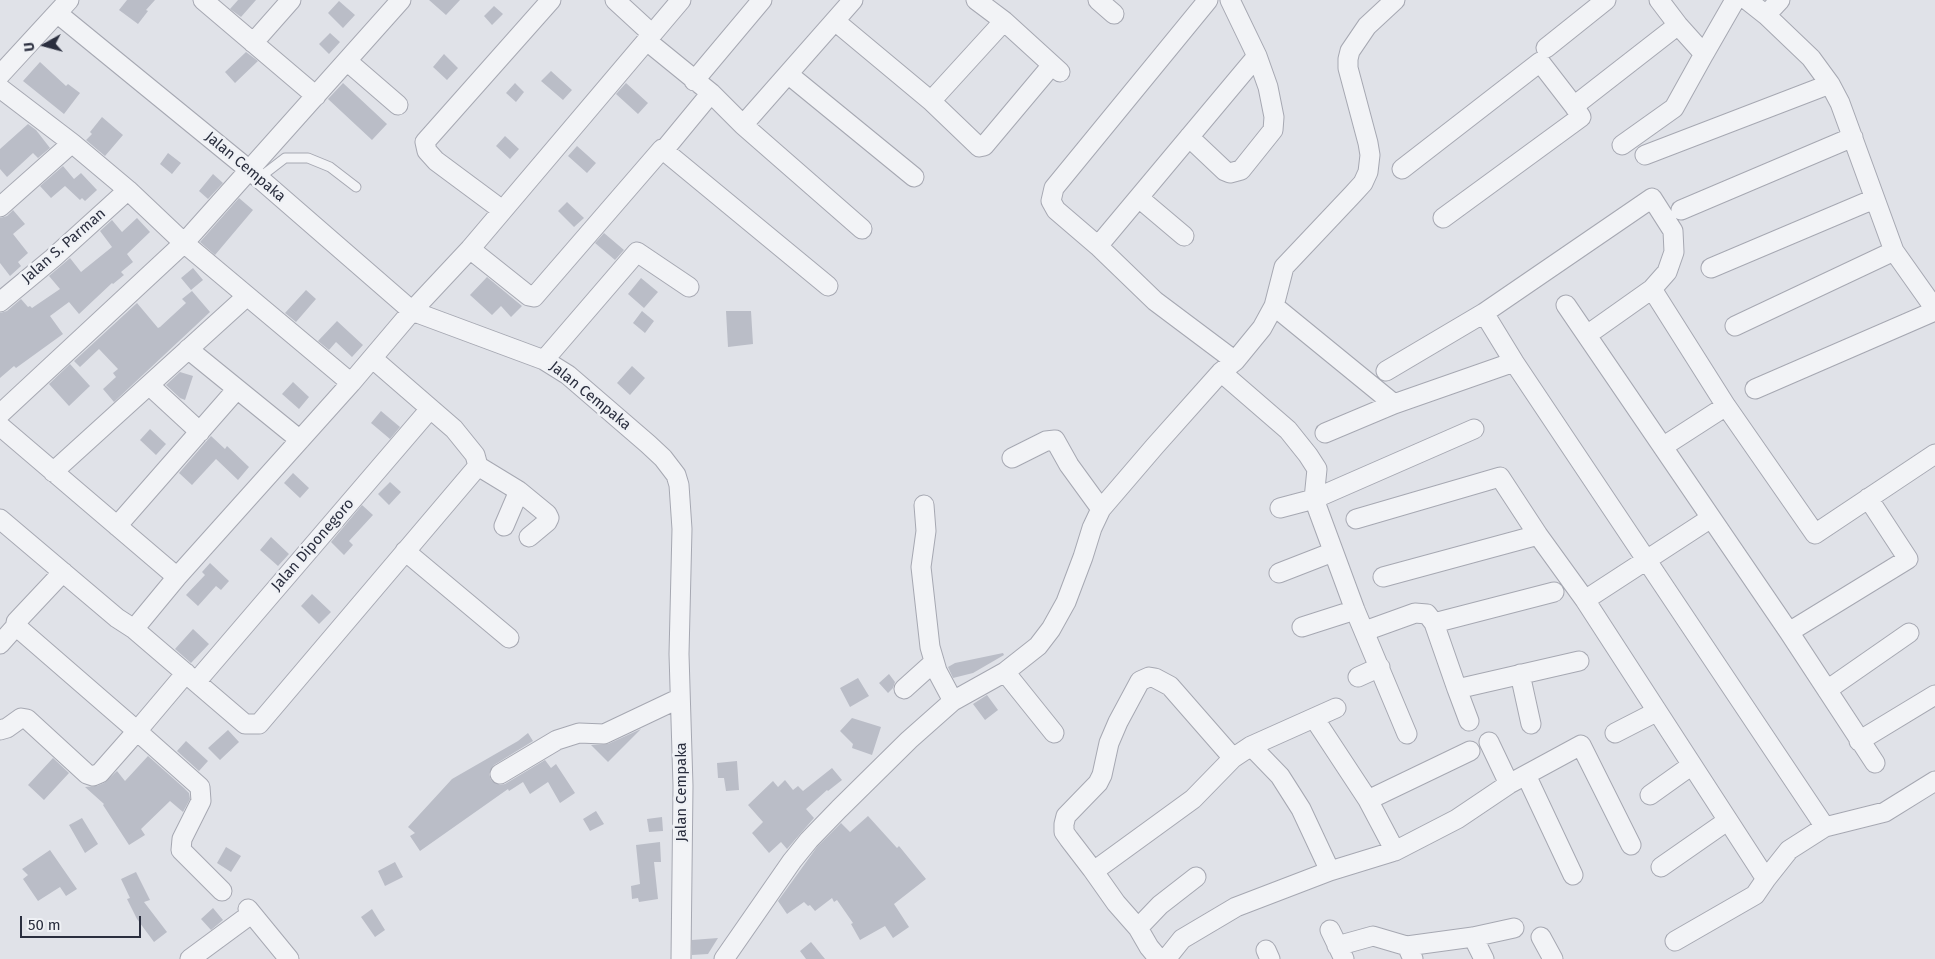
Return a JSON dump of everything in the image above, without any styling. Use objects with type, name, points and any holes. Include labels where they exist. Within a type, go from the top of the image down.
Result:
[{"type":"street","points":[[203,0],[316,96]]},
{"type":"street","points":[[253,43],[291,0]]},
{"type":"street","points":[[0,414],[184,243],[254,174],[316,96],[400,0]]},
{"type":"street","points":[[502,210],[436,161],[427,151],[425,142],[551,0]]},
{"type":"street","points":[[615,0],[694,81],[711,93],[743,125],[862,229]]},
{"type":"street","points":[[134,629],[177,577],[351,383],[412,311],[470,249],[681,0]]},
{"type":"street","points":[[694,81],[762,0]]},
{"type":"street","points":[[743,125],[853,0]]},
{"type":"street","points":[[835,21],[931,101],[982,147],[1056,69],[1004,21],[976,0]]},
{"type":"street","points":[[1098,0],[1114,14]]},
{"type":"street","points":[[1208,0],[1054,188],[1051,201],[1056,210],[1098,246],[1155,302],[1228,367],[1288,430],[1308,455],[1317,469],[1314,499],[1355,610],[1407,734]]},
{"type":"street","points":[[1189,137],[1225,171],[1230,172],[1241,170],[1273,130],[1274,117],[1268,87],[1257,56],[1230,0]]},
{"type":"street","points":[[724,959],[809,840],[909,740],[953,701],[1005,672],[1038,646],[1051,629],[1066,602],[1084,557],[1092,528],[1101,509],[1262,328],[1274,306],[1284,267],[1363,183],[1368,172],[1370,164],[1368,143],[1348,59],[1350,51],[1367,26],[1395,0]]},
{"type":"street","points":[[1546,48],[1606,0]]},
{"type":"street","points":[[1659,0],[1704,54]]},
{"type":"street","points":[[1622,145],[1674,108],[1734,0]]},
{"type":"street","points":[[1747,0],[1766,15],[1811,58],[1830,84],[1840,103],[1894,251],[1935,310],[1755,389]]},
{"type":"street","points":[[1766,15],[1780,0]]},
{"type":"street","points":[[0,75],[63,7]]},
{"type":"street","name":"Jalan Cempaka","points":[[63,7],[412,311],[544,360],[568,375],[655,450],[678,480],[682,529],[679,654],[683,786],[681,959]]},
{"type":"street","points":[[931,101],[1004,21]]},
{"type":"street","points":[[1574,106],[1678,25]]},
{"type":"street","points":[[1098,246],[1257,56]]},
{"type":"street","points":[[347,61],[398,105]]},
{"type":"street","points":[[1402,170],[1540,62],[1581,117],[1444,218]]},
{"type":"street","points":[[788,74],[914,177]]},
{"type":"street","points":[[1645,155],[1830,84]]},
{"type":"street","points":[[0,88],[72,142],[128,190],[184,243],[351,383]]},
{"type":"street","points":[[470,249],[529,296],[534,297],[632,182],[661,150],[664,150],[711,93]]},
{"type":"street","points":[[1681,210],[1853,137]]},
{"type":"street","points":[[0,207],[72,142]]},
{"type":"street","points":[[664,150],[782,250],[828,286]]},
{"type":"street","name":"Jalan S. Parman","points":[[0,302],[53,258],[128,190]]},
{"type":"street","points":[[1139,198],[1184,236]]},
{"type":"street","points":[[1386,371],[1484,313],[1652,198],[1673,231],[1674,252],[1667,272],[1652,289],[1587,335]]},
{"type":"street","points":[[1711,268],[1874,199]]},
{"type":"street","points":[[1734,326],[1894,251]]},
{"type":"street","points":[[544,360],[636,252],[689,287]]},
{"type":"street","points":[[1652,289],[1726,406],[1814,534],[1935,454]]},
{"type":"street","points":[[53,472],[247,296]]},
{"type":"street","points":[[1566,305],[1664,446],[1875,763]]},
{"type":"street","points":[[1274,306],[1394,404]]},
{"type":"street","points":[[1484,313],[1514,362],[1824,827]]},
{"type":"street","points":[[188,349],[300,440]]},
{"type":"street","points":[[2,526],[63,572],[117,618],[134,629],[245,724],[259,724],[478,466],[477,457],[454,429],[372,358]]},
{"type":"street","points":[[1325,433],[1394,404],[1514,362]]},
{"type":"street","points":[[149,385],[200,432]]},
{"type":"street","points":[[117,526],[237,389]]},
{"type":"street","points":[[1664,446],[1726,406]]},
{"type":"street","name":"Jalan Diponegoro","points":[[0,730],[8,728],[21,718],[27,719],[87,774],[93,776],[100,773],[137,731],[191,677],[430,408]]},
{"type":"street","points":[[0,426],[177,577]]},
{"type":"street","points":[[1280,508],[1314,499],[1474,428]]},
{"type":"street","points":[[1012,458],[1046,441],[1055,440],[1069,465],[1101,509]]},
{"type":"street","points":[[478,466],[519,492],[547,514],[547,522],[529,537]]},
{"type":"street","points":[[1356,519],[1500,477],[1538,535],[1585,600],[1766,879]]},
{"type":"street","points":[[504,526],[519,492]]},
{"type":"street","points":[[1789,632],[1908,559],[1868,498]]},
{"type":"street","points":[[924,505],[926,531],[922,555],[922,574],[930,647],[940,679],[953,701]]},
{"type":"street","points":[[1585,600],[1711,518]]},
{"type":"street","points":[[1383,577],[1538,535]]},
{"type":"street","points":[[405,551],[509,638]]},
{"type":"street","points":[[1279,572],[1333,552]]},
{"type":"street","points":[[0,644],[16,626],[16,622],[63,572]]},
{"type":"street","points":[[1434,623],[1554,592]]},
{"type":"street","points":[[1302,627],[1355,610]]},
{"type":"street","points":[[1365,631],[1415,613],[1426,613],[1434,623],[1469,722]]},
{"type":"street","points":[[16,626],[200,788],[200,801],[182,839],[182,850],[222,891]]},
{"type":"street","points":[[1827,690],[1909,633]]},
{"type":"street","points":[[1457,689],[1578,661]]},
{"type":"street","points":[[904,689],[934,662]]},
{"type":"street","points":[[1358,677],[1380,667]]},
{"type":"street","points":[[1005,672],[1054,733]]},
{"type":"street","points":[[1520,674],[1531,724]]},
{"type":"street","points":[[1159,959],[1149,947],[1138,928],[1116,902],[1064,832],[1066,816],[1098,783],[1102,775],[1109,743],[1140,681],[1156,678],[1170,686],[1233,758]]},
{"type":"street","points":[[1859,741],[1935,695]]},
{"type":"street","points":[[500,774],[557,740],[579,733],[604,734],[680,698]]},
{"type":"street","points":[[1094,871],[1193,799],[1218,776],[1233,758],[1251,746],[1336,708]]},
{"type":"street","points":[[1615,733],[1656,712]]},
{"type":"street","points":[[1314,718],[1368,800],[1395,851]]},
{"type":"street","points":[[1489,742],[1509,784]]},
{"type":"street","points":[[1166,959],[1182,939],[1236,907],[1330,871],[1395,851],[1457,819],[1509,784],[1580,745],[1631,845]]},
{"type":"street","points":[[1251,746],[1280,776],[1301,810],[1330,871]]},
{"type":"street","points":[[1368,800],[1470,751]]},
{"type":"street","points":[[1650,795],[1692,765]]},
{"type":"street","points":[[1526,775],[1573,875]]},
{"type":"street","points":[[1675,941],[1755,895],[1789,850],[1824,827],[1885,812],[1935,780]]},
{"type":"street","points":[[1661,867],[1727,821]]},
{"type":"street","points":[[1138,928],[1160,905],[1196,877]]},
{"type":"street","points":[[190,959],[249,912],[289,959]]},
{"type":"street","points":[[1337,945],[1373,936],[1410,953],[1514,928]]},
{"type":"street","points":[[1473,937],[1484,959]]},
{"type":"street","points":[[1541,937],[1553,959]]},
{"type":"lane","points":[[254,174],[285,158],[308,158],[330,167],[356,187]]},
{"type":"building","points":[[127,0],[155,0],[146,10],[148,11],[138,24],[119,10]]},
{"type":"building","points":[[238,0],[256,0],[241,17],[230,9]]},
{"type":"building","points":[[429,0],[460,0],[446,15]]},
{"type":"building","points":[[339,1],[355,15],[343,28],[328,13]]},
{"type":"building","points":[[494,6],[503,14],[492,25],[484,16]]},
{"type":"building","points":[[330,33],[340,42],[329,54],[319,44]]},
{"type":"building","points":[[246,52],[258,61],[235,83],[225,72]]},
{"type":"building","points":[[444,54],[458,68],[447,80],[433,67]]},
{"type":"building","points":[[40,62],[66,86],[68,84],[80,93],[64,114],[23,81]]},
{"type":"building","points":[[551,71],[572,90],[563,100],[541,81]]},
{"type":"building","points":[[343,83],[387,124],[372,140],[328,99]]},
{"type":"building","points":[[515,83],[524,92],[516,102],[506,93]]},
{"type":"building","points":[[626,83],[648,103],[638,114],[616,94]]},
{"type":"building","points":[[102,117],[123,135],[105,156],[86,140]]},
{"type":"building","points":[[28,124],[36,130],[50,148],[38,158],[33,153],[7,177],[0,169],[0,149]]},
{"type":"building","points":[[505,136],[519,149],[510,159],[496,146]]},
{"type":"building","points":[[577,146],[596,163],[587,173],[568,156]]},
{"type":"building","points":[[168,153],[181,163],[172,174],[160,164]]},
{"type":"building","points":[[63,166],[74,179],[81,173],[97,190],[85,201],[82,198],[80,200],[65,186],[51,198],[40,186]]},
{"type":"building","points":[[213,174],[223,183],[208,199],[199,191]]},
{"type":"building","points":[[239,198],[253,210],[215,255],[200,242]]},
{"type":"building","points":[[567,202],[584,218],[574,227],[558,211]]},
{"type":"building","points":[[13,210],[25,224],[13,234],[28,253],[18,262],[21,266],[10,276],[0,263],[0,218],[7,216]]},
{"type":"building","points":[[137,218],[150,232],[127,254],[133,262],[121,272],[124,275],[112,283],[79,314],[69,302],[50,316],[63,334],[16,368],[14,366],[0,378],[0,313],[7,311],[21,299],[28,307],[32,308],[60,289],[49,276],[70,258],[81,272],[112,247],[100,231],[112,220],[122,232]]},
{"type":"building","points":[[604,233],[624,250],[615,260],[595,243]]},
{"type":"building","points":[[193,268],[203,280],[191,290],[181,278]]},
{"type":"building","points":[[487,277],[522,306],[511,317],[501,306],[492,315],[470,295]]},
{"type":"building","points":[[641,278],[658,292],[644,308],[628,294]]},
{"type":"building","points":[[306,290],[316,299],[296,322],[285,313]]},
{"type":"building","points":[[192,291],[210,312],[114,402],[103,389],[116,377],[113,373],[118,369],[99,349],[80,367],[74,361],[137,303],[158,328],[186,303],[182,299]]},
{"type":"building","points":[[642,311],[654,321],[645,333],[633,323]]},
{"type":"building","points":[[726,311],[751,311],[753,344],[728,347]]},
{"type":"building","points":[[337,321],[363,345],[352,357],[336,342],[329,350],[318,341]]},
{"type":"building","points":[[70,364],[90,386],[69,406],[49,384]]},
{"type":"building","points":[[632,366],[645,378],[630,395],[617,383]]},
{"type":"building","points":[[180,372],[193,376],[185,400],[180,398],[166,385]]},
{"type":"building","points":[[293,382],[309,397],[299,409],[282,394]]},
{"type":"building","points":[[381,411],[400,427],[390,439],[371,423]]},
{"type":"building","points":[[150,429],[166,444],[156,455],[140,440]]},
{"type":"building","points":[[211,436],[225,449],[227,446],[249,467],[238,480],[216,459],[192,485],[179,473]]},
{"type":"building","points":[[293,473],[309,488],[300,498],[284,483]]},
{"type":"building","points":[[390,482],[401,492],[389,505],[378,494]]},
{"type":"building","points":[[362,505],[373,515],[349,541],[353,545],[344,555],[331,542]]},
{"type":"building","points":[[271,537],[289,554],[278,566],[260,550]]},
{"type":"building","points":[[210,563],[229,581],[221,590],[216,586],[198,606],[186,595],[205,575],[202,572]]},
{"type":"building","points":[[312,594],[331,612],[319,624],[301,606]]},
{"type":"building","points":[[193,629],[209,644],[191,663],[175,649]]},
{"type":"building","points":[[1003,653],[1004,655],[973,673],[953,678],[948,667],[955,663]]},
{"type":"building","points":[[889,674],[895,682],[893,688],[888,693],[879,683]]},
{"type":"building","points":[[858,678],[869,696],[850,707],[840,688]]},
{"type":"building","points":[[987,695],[998,710],[985,720],[973,704]]},
{"type":"building","points":[[852,718],[881,727],[872,755],[852,748],[853,744],[840,731]]},
{"type":"building","points":[[641,729],[608,762],[591,745],[608,744]]},
{"type":"building","points":[[228,730],[239,742],[220,760],[208,748]]},
{"type":"building","points":[[528,733],[533,741],[494,765],[489,774],[491,780],[500,785],[505,784],[545,760],[551,768],[556,764],[575,793],[560,803],[548,782],[530,794],[523,782],[509,791],[508,789],[420,851],[410,836],[415,833],[408,827],[452,779],[518,741]]},
{"type":"building","points":[[186,741],[208,761],[199,771],[177,751]]},
{"type":"building","points":[[148,756],[189,793],[190,799],[183,812],[170,801],[141,829],[145,835],[129,845],[104,804],[85,787],[104,783],[117,771],[125,781]]},
{"type":"building","points":[[53,758],[69,773],[44,800],[28,785]]},
{"type":"building","points":[[737,761],[739,790],[726,791],[724,778],[718,778],[717,763]]},
{"type":"building","points":[[832,768],[842,780],[827,790],[806,809],[814,818],[787,849],[781,842],[769,853],[752,833],[763,822],[748,805],[773,781],[778,787],[785,780],[793,790],[798,786],[803,791]]},
{"type":"building","points":[[596,811],[604,824],[590,831],[583,819]]},
{"type":"building","points":[[868,816],[897,848],[899,846],[926,879],[894,904],[909,927],[893,938],[885,926],[860,940],[851,924],[853,923],[837,900],[834,902],[832,898],[815,911],[804,902],[787,914],[778,901],[817,847],[841,823],[850,832]]},
{"type":"building","points":[[662,817],[663,831],[649,832],[647,819]]},
{"type":"building","points":[[82,818],[98,844],[85,853],[69,825]]},
{"type":"building","points":[[660,842],[661,862],[654,862],[658,899],[639,902],[638,898],[632,899],[631,886],[640,884],[636,845]]},
{"type":"building","points":[[226,847],[241,856],[231,872],[217,863]]},
{"type":"building","points":[[50,850],[77,889],[66,896],[60,887],[38,901],[23,879],[28,875],[22,869]]},
{"type":"building","points":[[395,862],[403,877],[385,886],[378,871]]},
{"type":"building","points":[[136,872],[150,900],[144,902],[167,932],[154,942],[137,919],[127,899],[130,898],[121,879]]},
{"type":"building","points":[[213,908],[223,920],[211,930],[201,919]]},
{"type":"building","points":[[372,909],[385,930],[375,937],[361,917]]},
{"type":"building","points":[[718,938],[708,954],[692,955],[692,940]]},
{"type":"building","points":[[811,942],[825,959],[806,959],[800,951]]}]
